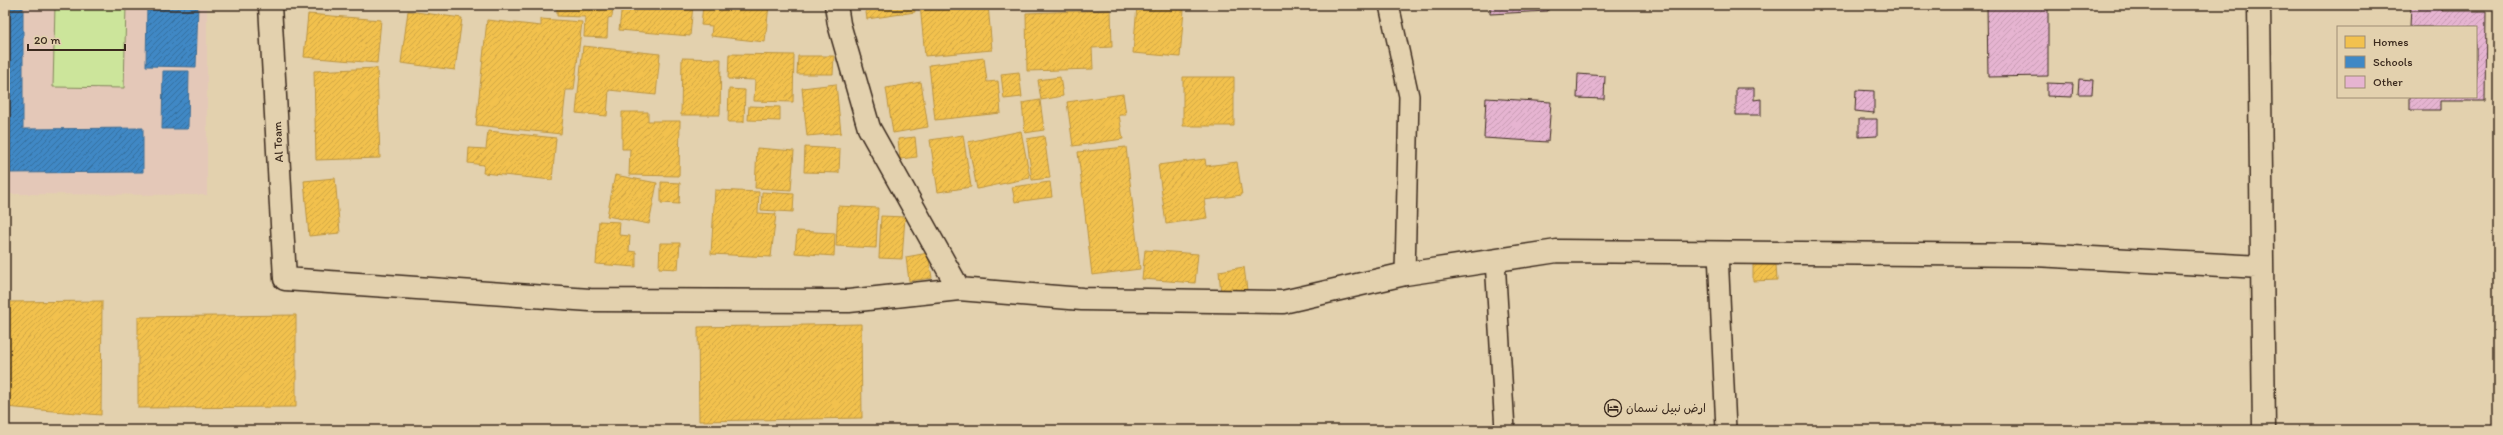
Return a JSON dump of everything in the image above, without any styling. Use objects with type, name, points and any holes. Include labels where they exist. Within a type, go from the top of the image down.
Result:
[{"type":"street","name":"Al Toam","points":[[270,5],[285,279],[590,300],[849,301],[959,290]]},
{"type":"street","points":[[836,5],[839,24],[869,128],[959,290],[1082,299],[1283,302],[1405,274],[1557,251],[2035,255],[2261,267]]},
{"type":"street","points":[[2259,5],[2264,430]]},
{"type":"lane","points":[[1389,5],[1409,96],[1405,274]]},
{"type":"lane","points":[[1718,252],[1726,430]]},
{"type":"lane","points":[[1495,260],[1505,430]]},
{"type":"shaded area","points":[[5,5],[207,5],[207,195],[5,194]]},
{"type":"green space","points":[[55,5],[126,5],[124,88],[53,87]]},
{"type":"building: Homes","points":[[557,5],[613,5],[612,17],[608,18],[607,38],[584,37],[585,17],[557,16]]},
{"type":"building: Homes","points":[[622,5],[693,5],[690,36],[619,30]]},
{"type":"building: Homes","points":[[703,5],[769,5],[765,42],[711,36],[712,26],[701,25]]},
{"type":"building: Homes","points":[[865,5],[914,5],[915,12],[867,19]]},
{"type":"building: Homes","points":[[920,5],[988,5],[992,50],[925,56]]},
{"type":"building: Homes","points":[[1137,6],[1184,10],[1180,57],[1133,53]]},
{"type":"building: Homes","points":[[1111,10],[1112,47],[1092,48],[1093,69],[1027,71],[1026,13]]},
{"type":"building: Homes","points":[[408,11],[462,18],[455,70],[401,63]]},
{"type":"building: Homes","points":[[308,14],[381,20],[377,63],[304,57]]},
{"type":"building: Homes","points":[[541,19],[582,22],[574,90],[566,90],[561,134],[476,125],[487,20],[541,26]]},
{"type":"building: Homes","points":[[583,46],[660,54],[656,95],[609,90],[607,116],[576,113]]},
{"type":"building: Homes","points":[[729,54],[794,55],[793,102],[754,101],[755,80],[728,79]]},
{"type":"building: Homes","points":[[798,56],[834,56],[833,74],[797,74]]},
{"type":"building: Homes","points":[[682,58],[721,59],[720,115],[681,115]]},
{"type":"building: Homes","points":[[984,58],[987,82],[998,81],[1001,113],[935,120],[929,65]]},
{"type":"building: Homes","points":[[377,68],[380,158],[316,160],[314,71]]},
{"type":"building: Homes","points":[[1019,72],[1022,97],[1004,99],[1001,74]]},
{"type":"building: Homes","points":[[1060,77],[1063,96],[1041,100],[1038,80]]},
{"type":"building: Homes","points":[[1183,77],[1234,77],[1234,126],[1183,126]]},
{"type":"building: Homes","points":[[921,82],[928,127],[893,133],[886,88]]},
{"type":"building: Homes","points":[[836,84],[841,133],[807,136],[802,88]]},
{"type":"building: Homes","points":[[729,89],[745,90],[744,122],[728,122]]},
{"type":"building: Homes","points":[[1123,94],[1126,115],[1119,115],[1123,139],[1073,146],[1067,102]]},
{"type":"building: Homes","points":[[1040,100],[1044,130],[1025,133],[1022,103]]},
{"type":"building: Homes","points":[[749,106],[780,107],[780,121],[748,120]]},
{"type":"building: Homes","points":[[622,112],[648,112],[648,121],[680,121],[679,176],[629,175],[630,149],[622,149]]},
{"type":"building: Homes","points":[[488,131],[556,138],[552,180],[483,173],[484,165],[468,163],[469,148],[486,149]]},
{"type":"building: Homes","points":[[1021,131],[1030,178],[977,189],[968,142]]},
{"type":"building: Homes","points":[[963,135],[971,187],[938,192],[930,140]]},
{"type":"building: Homes","points":[[1044,136],[1050,178],[1032,180],[1027,139]]},
{"type":"building: Homes","points":[[915,137],[917,157],[900,159],[898,139]]},
{"type":"building: Homes","points":[[805,147],[840,149],[839,173],[804,172]]},
{"type":"building: Homes","points":[[1126,147],[1140,269],[1092,275],[1078,152]]},
{"type":"building: Homes","points":[[757,148],[794,151],[791,190],[755,188]]},
{"type":"building: Homes","points":[[1205,159],[1206,166],[1237,162],[1242,195],[1204,200],[1207,218],[1166,224],[1158,165]]},
{"type":"building: Homes","points":[[615,175],[657,183],[649,224],[607,216]]},
{"type":"building: Homes","points":[[335,178],[340,233],[309,236],[304,181]]},
{"type":"building: Homes","points":[[661,182],[680,183],[679,204],[661,203]]},
{"type":"building: Homes","points":[[1050,182],[1052,197],[1015,202],[1012,187]]},
{"type":"building: Homes","points":[[715,190],[759,192],[758,213],[776,214],[771,257],[711,254]]},
{"type":"building: Homes","points":[[762,192],[794,194],[793,212],[761,210]]},
{"type":"building: Homes","points":[[838,206],[878,208],[876,248],[836,246]]},
{"type":"building: Homes","points":[[881,216],[905,217],[902,259],[879,258]]},
{"type":"building: Homes","points":[[599,221],[620,222],[619,235],[630,236],[629,251],[636,252],[636,267],[596,264]]},
{"type":"building: Homes","points":[[797,231],[835,233],[834,256],[795,253]]},
{"type":"building: Homes","points":[[660,243],[680,243],[678,269],[659,268]]},
{"type":"building: Homes","points":[[1145,250],[1198,254],[1195,283],[1142,279]]},
{"type":"building: Homes","points":[[928,253],[932,278],[909,281],[906,257]]},
{"type":"building: Homes","points":[[1753,265],[1776,265],[1777,280],[1753,281]]},
{"type":"building: Homes","points":[[1244,267],[1247,290],[1221,294],[1219,271]]},
{"type":"building: Homes","points":[[102,301],[101,415],[5,407],[5,302]]},
{"type":"building: Homes","points":[[296,315],[296,407],[138,408],[138,317]]},
{"type":"building: Homes","points":[[861,324],[862,418],[699,421],[698,327]]},
{"type":"building: Schools","points":[[5,5],[23,5],[23,129],[143,128],[143,172],[5,173]]},
{"type":"building: Schools","points":[[147,5],[198,5],[196,67],[146,66]]},
{"type":"building: Schools","points":[[163,71],[189,71],[188,129],[162,129]]},
{"type":"building: Other","points":[[1490,5],[1548,5],[1548,11],[1490,14]]},
{"type":"building: Other","points":[[1987,5],[2048,5],[2048,76],[1988,77]]},
{"type":"building: Other","points":[[2411,5],[2442,5],[2442,11],[2486,11],[2485,101],[2440,101],[2440,110],[2410,110],[2410,98],[2477,98],[2477,26],[2410,26]]},
{"type":"building: Other","points":[[1578,74],[1605,76],[1604,99],[1577,98]]},
{"type":"building: Other","points":[[2079,79],[2093,80],[2092,94],[2078,94]]},
{"type":"building: Other","points":[[2047,83],[2073,84],[2072,97],[2047,96]]},
{"type":"building: Other","points":[[1736,88],[1754,88],[1754,100],[1761,99],[1761,115],[1736,115]]},
{"type":"building: Other","points":[[1856,90],[1874,91],[1874,113],[1855,111]]},
{"type":"building: Other","points":[[1486,98],[1551,102],[1548,142],[1484,138]]},
{"type":"building: Other","points":[[1859,119],[1877,119],[1877,136],[1859,137]]},
{"type":"place","name":"ارض نبيل نسمان","points":[[1613,408]]}]
